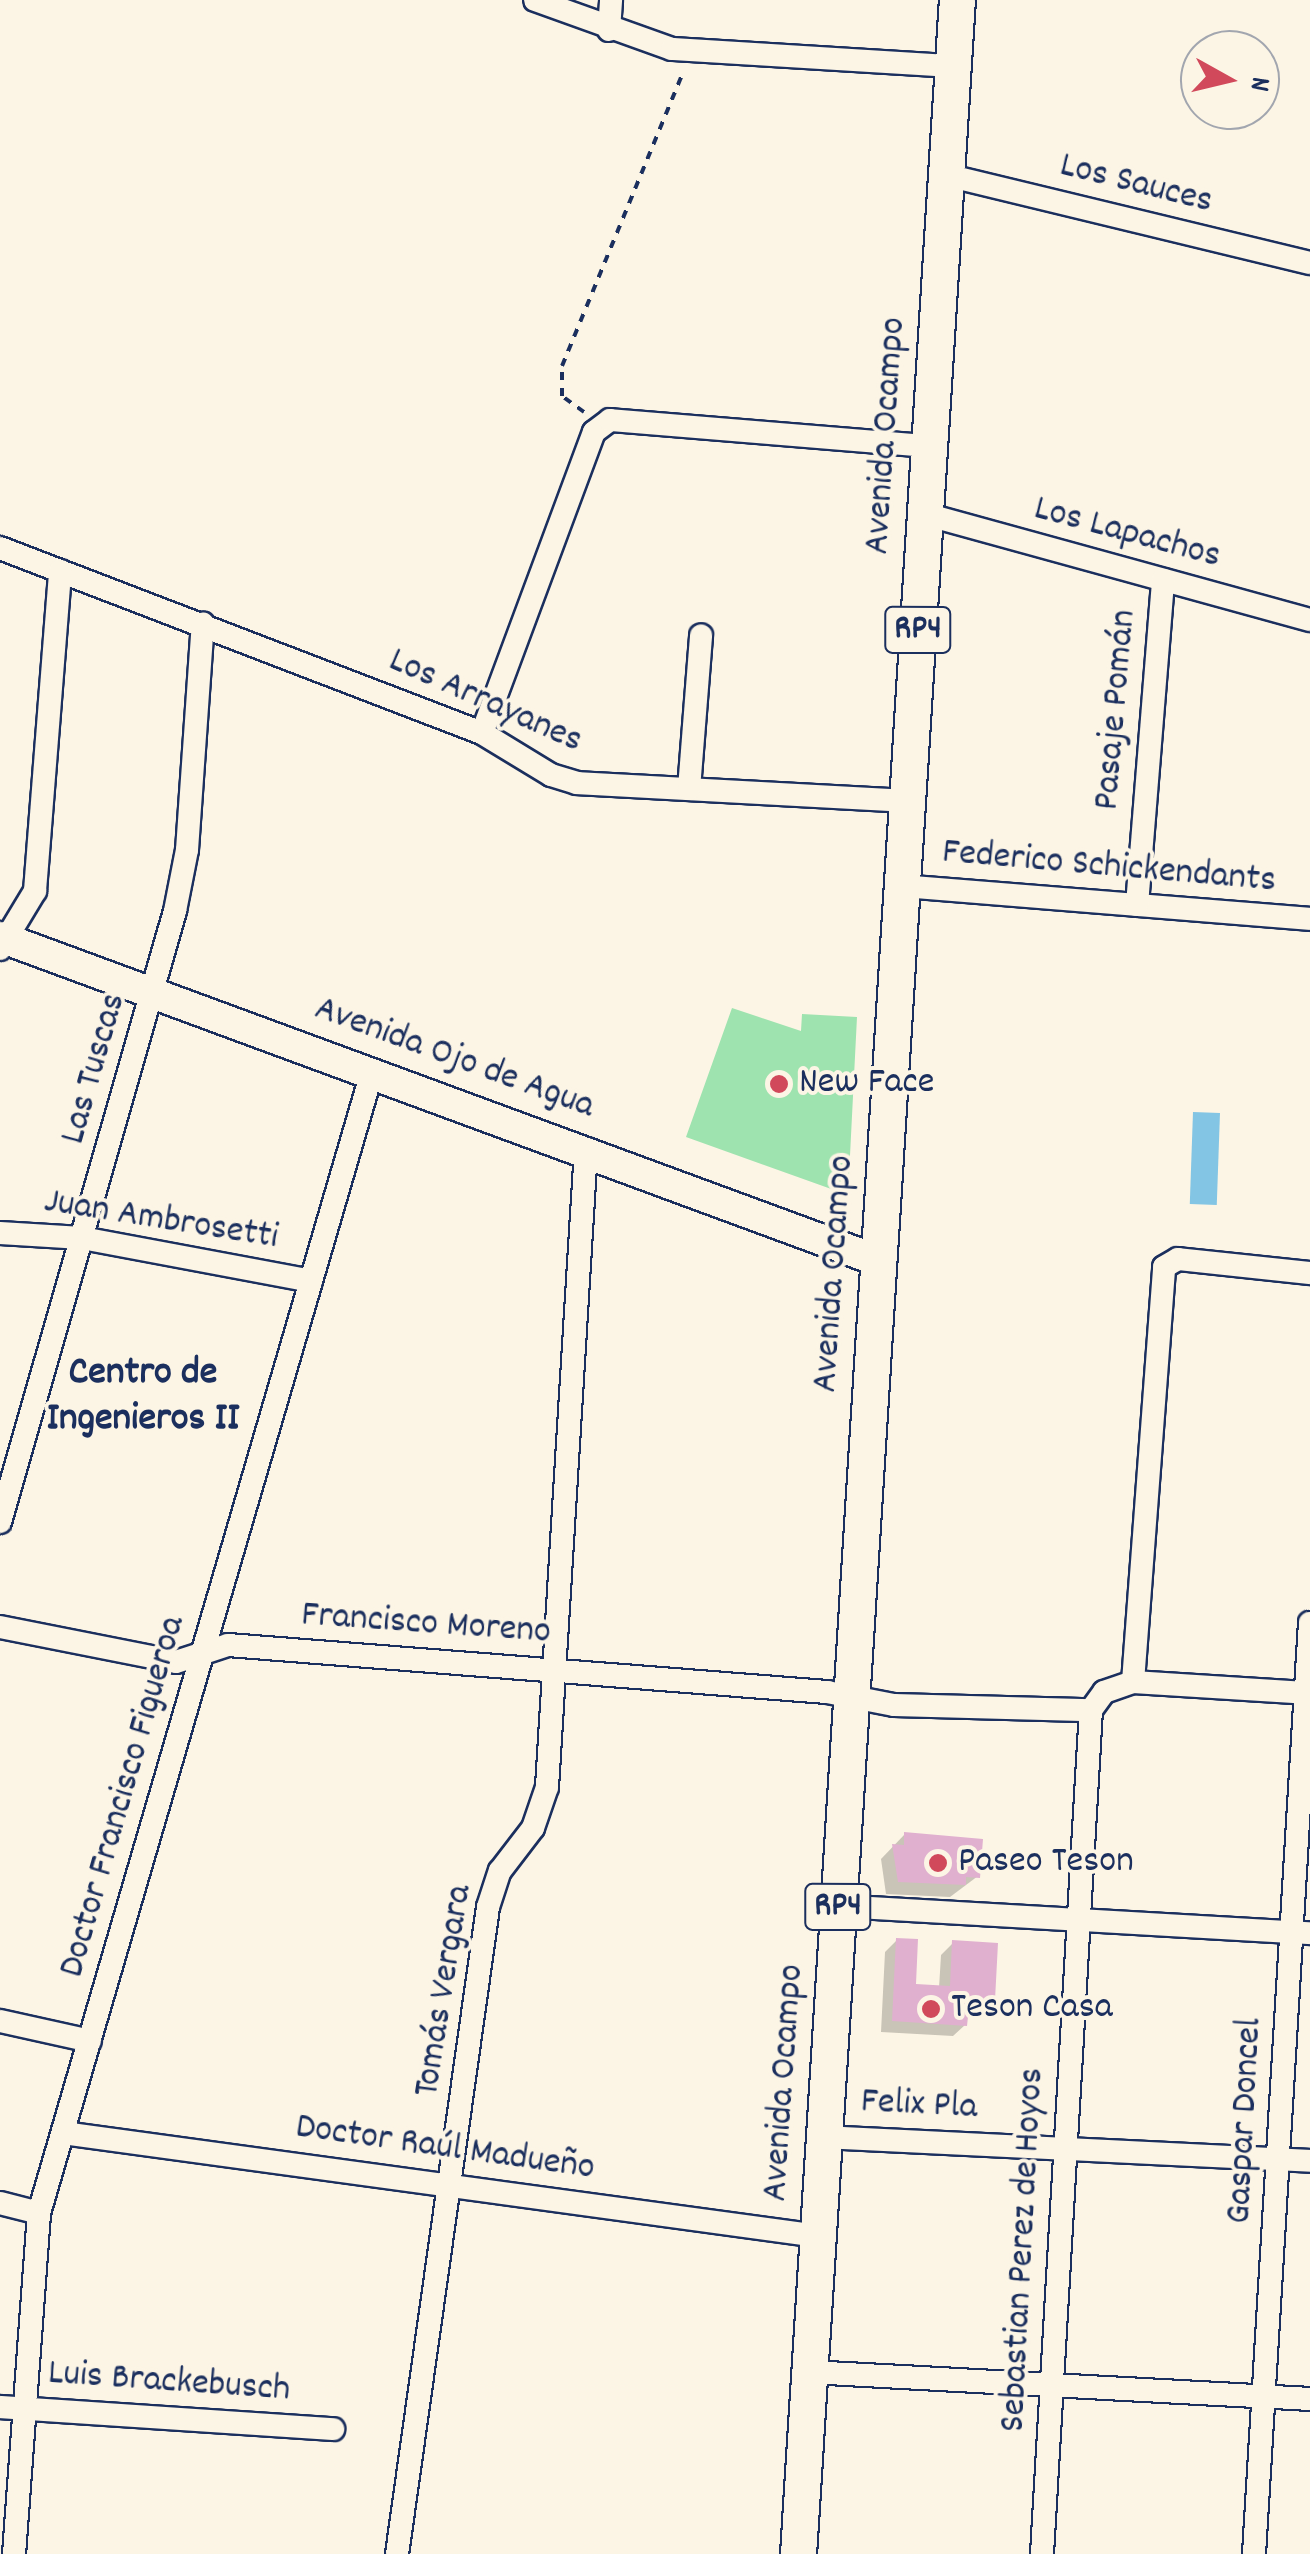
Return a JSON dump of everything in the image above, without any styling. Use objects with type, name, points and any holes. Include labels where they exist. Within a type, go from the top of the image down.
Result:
[{"type":"main road","name":"Avenida Ocampo","points":[[798,2554],[957,0]]},
{"type":"main road","name":"Avenida Ojo de Agua","points":[[2,942],[154,992],[879,1261]]},
{"type":"street","points":[[535,0],[609,30],[692,50],[953,66]]},
{"type":"street","points":[[609,30],[611,0]]},
{"type":"street","name":"Los Sauces","points":[[946,175],[1310,262]]},
{"type":"street","points":[[482,733],[594,432],[610,420],[929,446]]},
{"type":"street","name":"Los Lapachos","points":[[925,514],[1310,620]]},
{"type":"street","name":"Los Arrayanes","points":[[0,548],[482,733],[551,775],[578,783],[907,801]]},
{"type":"street","points":[[2,942],[35,891],[60,571]]},
{"type":"street","name":"Pasaje Pomán","points":[[1137,905],[1163,580]]},
{"type":"street","name":"Las Tuscas","points":[[0,1522],[154,992],[187,850],[203,624]]},
{"type":"street","points":[[689,789],[701,635]]},
{"type":"street","name":"Federico Schickendants","points":[[902,886],[1310,919]]},
{"type":"street","name":"Doctor Francisco Figueroa","points":[[14,2554],[39,2213],[372,1072]]},
{"type":"street","name":"Tomás Vergara","points":[[397,2554],[452,2186],[488,1907],[500,1871],[542,1808],[556,1670],[586,1150]]},
{"type":"street","name":"Juan Ambrosetti","points":[[0,1233],[82,1238],[311,1280]]},
{"type":"street","points":[[1133,1682],[1164,1267],[1178,1259],[1310,1273]]},
{"type":"street","name":"Gaspar Doncel","points":[[1254,2554],[1278,2159],[1301,1932],[1310,1622]]},
{"type":"street","name":"Francisco Moreno","points":[[0,1626],[176,1662],[228,1645],[852,1696],[894,1705],[1092,1710]]},
{"type":"street","points":[[1092,1710],[1104,1692],[1133,1682],[1308,1693]]},
{"type":"street","name":"Sebastian Perez de Hoyos","points":[[1042,2554],[1092,1710]]},
{"type":"street","points":[[838,1906],[1301,1932]]},
{"type":"street","points":[[0,2021],[90,2041]]},
{"type":"street","name":"Doctor Raúl Madueño","points":[[64,2133],[818,2236]]},
{"type":"street","name":"Felix Pla","points":[[824,2137],[1310,2161]]},
{"type":"street","points":[[0,2203],[39,2213]]},
{"type":"street","points":[[809,2372],[1310,2399]]},
{"type":"street","name":"Luis Brackebusch","points":[[0,2407],[332,2429]]},
{"type":"path","points":[[610,420],[578,410],[562,396],[562,366],[692,50]]},
{"type":"green space","name":"New Face","points":[[732,1008],[801,1031],[802,1014],[857,1017],[848,1195],[686,1137]]},
{"type":"water","points":[[1193,1112],[1220,1113],[1217,1205],[1190,1204]]},
{"type":"building","name":"Paseo Teson","points":[[904,1832],[983,1839],[980,1878],[966,1877],[966,1885],[898,1882],[892,1844],[904,1845]]},
{"type":"building","points":[[896,1938],[918,1939],[916,1984],[950,1986],[952,1940],[998,1943],[995,2000],[970,1998],[967,2026],[892,2021]]},
{"type":"place","name":"New Face","points":[[779,1084]]},
{"type":"place","name":"Paseo Teson","points":[[938,1863]]},
{"type":"place","name":"Teson Casa","points":[[931,2009]]},
{"type":"district","name":"Centro de Ingenieros II","points":[[143,1398]]}]
